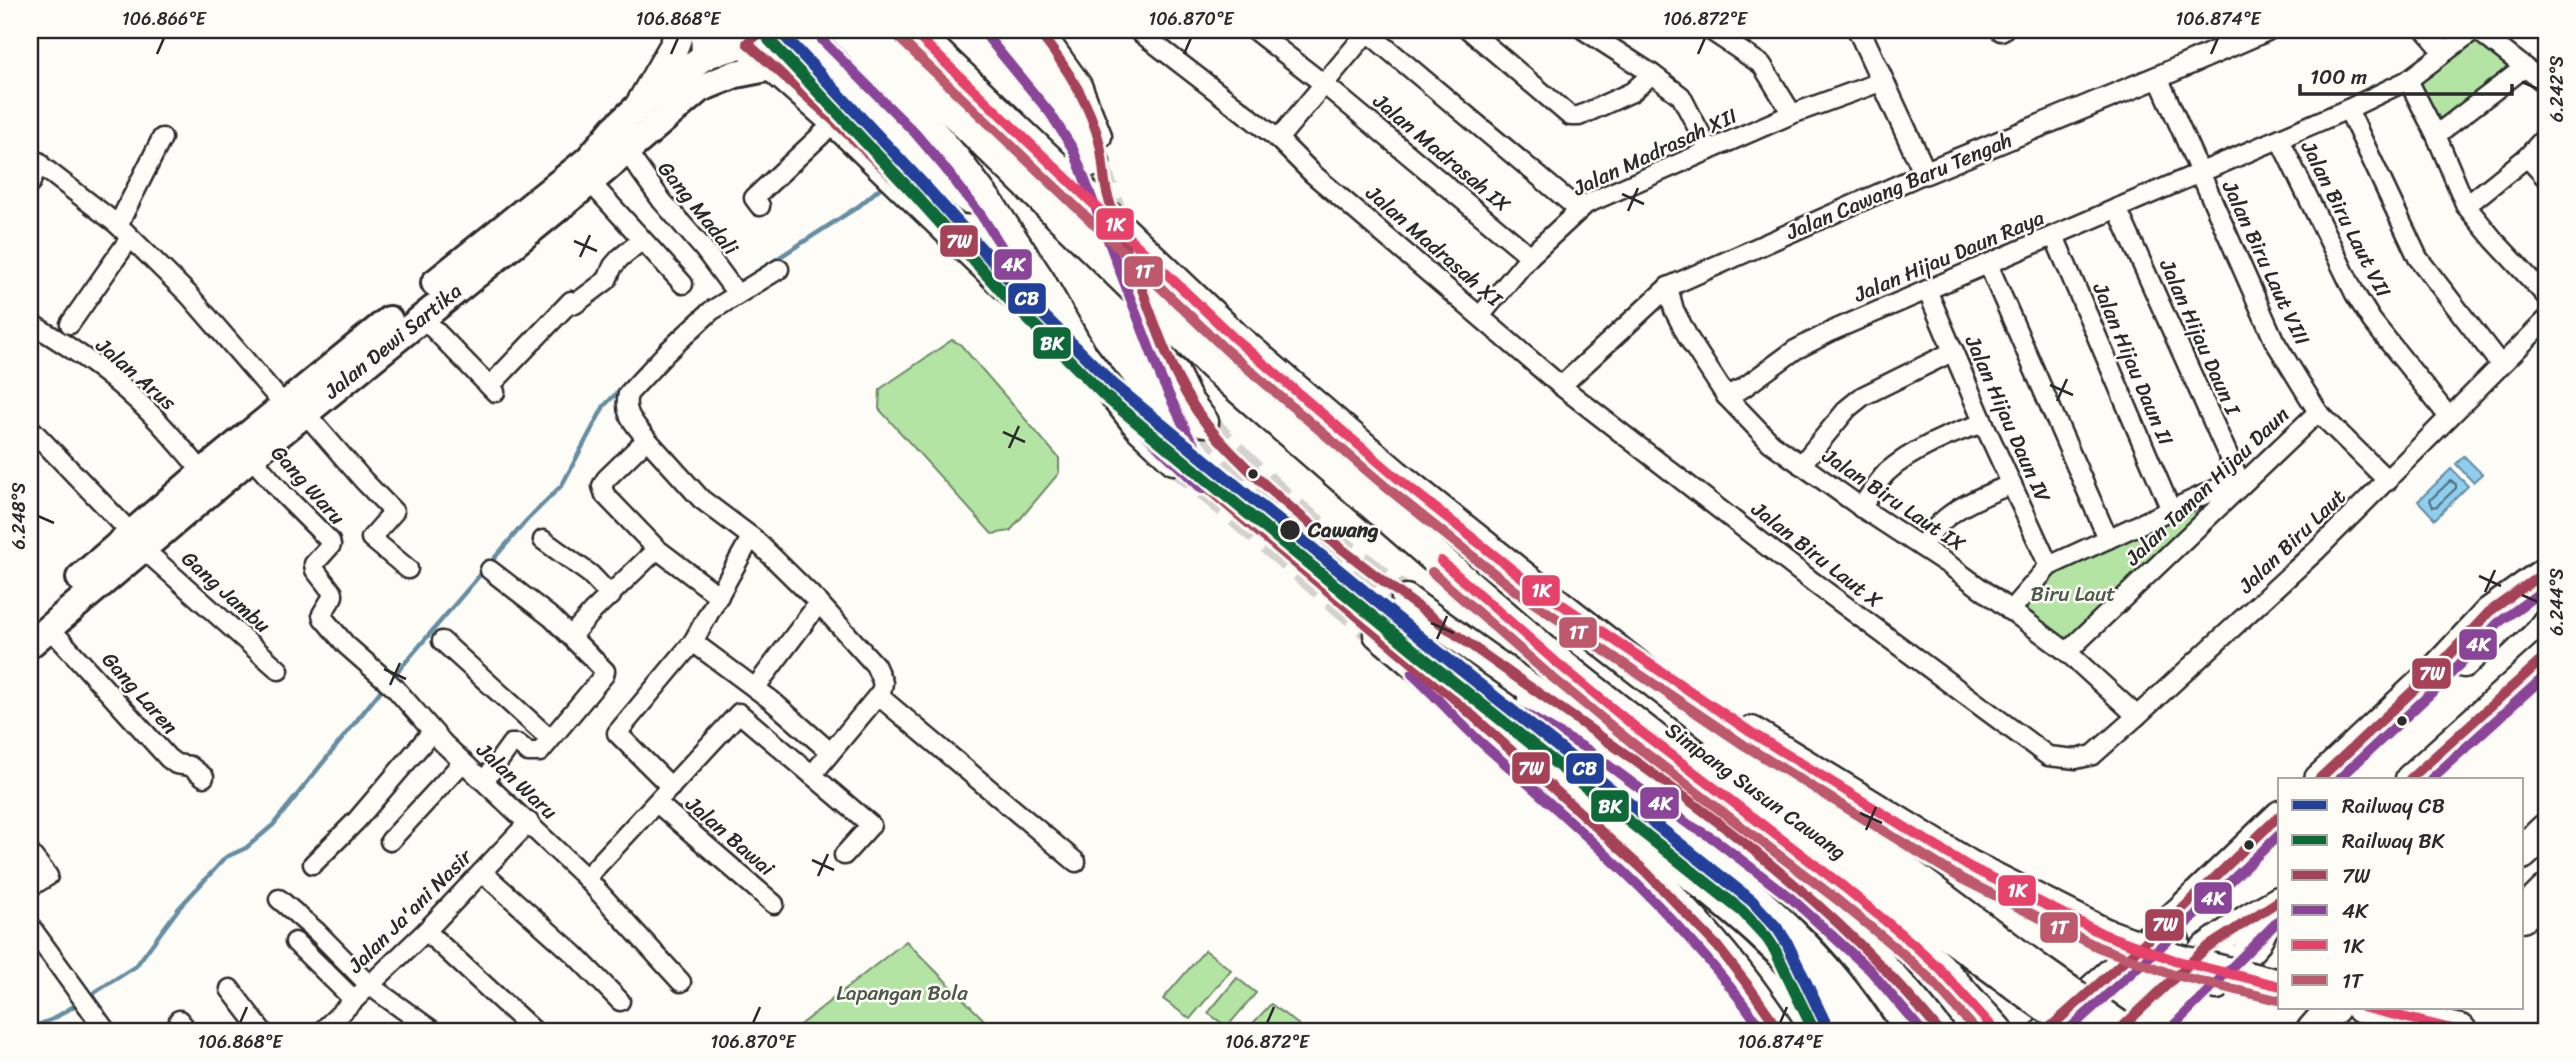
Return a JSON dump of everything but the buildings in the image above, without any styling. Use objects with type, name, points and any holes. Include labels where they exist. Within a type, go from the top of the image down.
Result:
[{"type":"highway","points":[[640,105],[674,46],[680,30]]},
{"type":"highway","points":[[800,30],[873,45],[1214,365],[1431,551],[1511,624],[1640,731],[1881,917],[1939,968],[1996,1031]]},
{"type":"highway","points":[[832,30],[873,45],[1234,338],[1395,476],[1524,579],[1725,716],[1968,866],[2103,934],[2174,960],[2273,984]]},
{"type":"highway","points":[[1000,30],[1061,105],[1098,161],[1098,138],[1077,86],[1037,30]]},
{"type":"highway","points":[[747,34],[772,67],[835,122],[1046,326],[1082,354]]},
{"type":"highway","points":[[873,45],[1026,259],[1082,354],[1139,427],[1174,460]]},
{"type":"highway","points":[[1174,372],[1188,401],[1204,422]]},
{"type":"highway","name":"Simpang Susun Cawang","points":[[1431,551],[2027,978],[2124,1031]]},
{"type":"highway","points":[[2320,778],[2433,672],[2489,612],[2546,572]]},
{"type":"highway","points":[[2345,778],[2514,615],[2546,572]]},
{"type":"highway","name":"Simpang Susun Cawang","points":[[1524,579],[1764,765],[2027,978],[2080,1031]]},
{"type":"highway","points":[[1406,599],[1500,669],[1626,755],[1801,888],[1880,960],[1939,1031]]},
{"type":"highway","points":[[1378,634],[1589,817],[1675,900],[1706,934],[1780,1031]]},
{"type":"highway","points":[[2411,778],[2546,656]]},
{"type":"highway","points":[[2046,1031],[2164,926],[2278,817]]},
{"type":"highway","points":[[2524,851],[2546,830]]},
{"type":"highway","points":[[2080,1031],[2278,842]]},
{"type":"highway","points":[[2524,914],[2546,892]]},
{"type":"highway","points":[[2118,1031],[2206,948],[2278,901]]},
{"type":"highway","points":[[2148,1031],[2278,902]]},
{"type":"highway","points":[[2170,1031],[2249,951],[2278,904]]},
{"type":"highway","points":[[2313,1031],[2332,1009]]},
{"type":"highway","points":[[2374,1010],[2460,1031]]},
{"type":"main road","points":[[772,67],[810,30]]},
{"type":"main road","name":"Jalan Dewi Sartika","points":[[137,540],[251,457],[294,409],[588,160],[614,129],[705,42],[747,34]]},
{"type":"main road","name":"Jalan Dewi Sartika","points":[[36,631],[137,540],[203,472],[422,317],[627,152],[699,89],[736,74],[772,67]]},
{"type":"main road","points":[[1500,669],[1588,753],[1770,907],[1805,960],[1845,1031]]},
{"type":"main road","points":[[1491,732],[1585,797],[1805,960],[1838,980],[1874,1031]]},
{"type":"street","name":"Jalan Madrasah XI","points":[[1137,30],[1278,139],[1313,174],[1561,386]]},
{"type":"street","name":"Jalan Madrasah IX","points":[[1254,30],[1325,85],[1530,256]]},
{"type":"street","points":[[1471,30],[1570,116],[1579,116],[1632,92],[1652,74]]},
{"type":"street","points":[[1584,30],[1676,91],[1686,102],[1709,150]]},
{"type":"street","points":[[1710,30],[1762,65],[1792,114]]},
{"type":"street","points":[[1860,30],[1925,173]]},
{"type":"street","name":"Jalan Cawang Baru Tengah","points":[[1561,386],[1668,287],[1925,173],[2158,77],[2227,38],[2266,30]]},
{"type":"street","points":[[2425,30],[2444,52]]},
{"type":"street","points":[[2476,30],[2546,84]]},
{"type":"street","name":"Jalan Hijau Daun Raya","points":[[1726,396],[1743,388],[1795,350],[1834,330],[2280,140],[2408,80],[2476,30]]},
{"type":"street","points":[[1278,139],[1367,31],[1579,210]]},
{"type":"street","points":[[2436,135],[2525,67]]},
{"type":"street","name":"Jalan Biru Laut VIII","points":[[2158,77],[2274,340],[2318,412],[2388,481]]},
{"type":"street","points":[[2408,80],[2436,135],[2466,206],[2546,296]]},
{"type":"street","name":"Jalan Madrasah XII","points":[[1480,316],[1530,256],[1579,210],[1595,200],[1792,114],[1883,81]]},
{"type":"street","points":[[2348,109],[2418,258],[2500,364]]},
{"type":"street","points":[[760,206],[754,198],[835,122]]},
{"type":"street","points":[[2466,206],[2527,157],[2546,136]]},
{"type":"street","points":[[70,324],[124,232],[162,138]]},
{"type":"street","name":"Jalan Biru Laut VII","points":[[2280,140],[2355,294],[2372,321],[2449,417]]},
{"type":"street","name":"Gang Madali","points":[[627,152],[662,201],[703,248],[733,289]]},
{"type":"street","points":[[2527,157],[2546,178]]},
{"type":"street","points":[[30,184],[34,159],[124,232],[188,295],[394,513],[371,538],[408,569]]},
{"type":"street","points":[[590,182],[683,284]]},
{"type":"street","name":"Jalan Hijau Daun I","points":[[2117,208],[2240,482]]},
{"type":"street","name":"Jalan Hijau Daun II","points":[[2054,236],[2171,510]]},
{"type":"street","points":[[422,317],[492,389],[571,301],[575,304],[607,280],[613,266],[642,240]]},
{"type":"street","points":[[1987,264],[2108,539]]},
{"type":"street","points":[[779,269],[711,311],[667,352],[628,394],[626,402],[628,416],[701,499],[753,538],[819,603],[875,665],[883,683],[880,693],[812,775]]},
{"type":"street","name":"Jalan Biru Laut IX","points":[[1668,287],[1674,310],[1689,339],[1726,396],[1771,443],[1861,508],[1922,547],[2067,652],[2137,716]]},
{"type":"street","name":"Jalan Hijau Daun IV","points":[[1927,289],[1984,424],[2049,566]]},
{"type":"street","name":"Jalan Biru Laut","points":[[2048,756],[2071,759],[2093,755],[2298,568],[2388,481],[2546,320]]},
{"type":"street","name":"Jalan Arus","points":[[30,323],[107,375],[151,413],[203,472]]},
{"type":"street","points":[[1801,465],[1848,408],[1863,396],[1954,351]]},
{"type":"street","name":"Jalan Biru Laut X","points":[[1561,386],[1814,582],[2048,756]]},
{"type":"street","name":"Jalan Taman Hijau Daun","points":[[2067,652],[2240,482],[2318,412]]},
{"type":"street","points":[[1861,508],[1884,474],[1898,463],[1964,428],[1984,424]]},
{"type":"street","name":"Gang Jambu","points":[[30,428],[137,540],[279,670]]},
{"type":"street","points":[[644,436],[644,442],[602,486],[605,495],[657,549],[719,596]]},
{"type":"street","name":"Gang Waru","points":[[251,457],[330,541],[331,545],[314,564],[315,570],[332,593],[322,614]]},
{"type":"street","name":"Jalan Taman Hijau Daun","points":[[2010,611],[2049,566],[2171,510],[2240,482]]},
{"type":"street","points":[[1922,547],[1947,515],[2012,484]]},
{"type":"street","points":[[670,787],[617,733],[694,642],[753,538]]},
{"type":"street","points":[[543,540],[590,574],[611,596]]},
{"type":"street","points":[[571,636],[657,549]]},
{"type":"street","points":[[485,780],[511,744],[518,744],[535,754],[540,752],[605,671],[571,636],[491,570]]},
{"type":"street","points":[[755,688],[819,603]]},
{"type":"street","name":"Jalan Waru","points":[[322,614],[346,645],[390,682],[432,732],[586,878],[681,982]]},
{"type":"street","name":"Gang Laren","points":[[36,631],[168,758],[176,764],[190,766],[204,777]]},
{"type":"street","points":[[442,641],[550,739]]},
{"type":"street","points":[[694,642],[755,688],[830,752]]},
{"type":"street","points":[[880,693],[880,697],[1076,862]]},
{"type":"street","points":[[586,878],[739,713],[871,825],[844,855]]},
{"type":"street","points":[[313,864],[357,820],[432,732]]},
{"type":"street","points":[[390,841],[463,762]]},
{"type":"street","name":"Jalan Bawai","points":[[657,803],[774,904]]},
{"type":"street","name":"Jalan Ja'ani Nasir","points":[[322,1031],[426,931],[529,822]]},
{"type":"street","points":[[30,853],[48,876],[30,887]]},
{"type":"street","points":[[482,872],[574,954],[620,1001]]},
{"type":"street","points":[[279,899],[317,932],[369,985],[430,1030]]},
{"type":"street","points":[[30,926],[106,1031]]},
{"type":"street","points":[[426,931],[534,1031]]},
{"type":"street","points":[[295,942],[354,1000]]},
{"type":"street","points":[[230,989],[262,1031]]},
{"type":"green space","points":[[2478,33],[2519,67],[2438,132],[2414,80]]},
{"type":"green space","points":[[952,340],[960,344],[1059,458],[1059,473],[1010,531],[992,534],[879,409],[880,389]]},
{"type":"green space","name":"Biru Laut","points":[[2228,494],[2064,645],[2015,609],[2052,569]]},
{"type":"green space","name":"Lapangan Bola","points":[[906,941],[995,1031],[792,1031]]},
{"type":"green space","points":[[1205,950],[1231,970],[1190,1019],[1163,999]]},
{"type":"green space","points":[[1237,978],[1256,993],[1227,1027],[1208,1013]]},
{"type":"green space","points":[[1271,1004],[1307,1031],[1266,1031],[1254,1022]]},
{"type":"water","points":[[2464,456],[2482,474],[2473,482],[2456,464]]},
{"type":"water","points":[[2451,469],[2468,486],[2435,519],[2418,501]]},
{"type":"waterway","points":[[1069,37],[1078,30]]},
{"type":"waterway","points":[[735,286],[859,206],[880,188]]},
{"type":"waterway","points":[[392,678],[526,521],[562,485],[604,406],[661,347]]},
{"type":"waterway","points":[[86,998],[136,966],[179,908],[226,857],[246,848],[273,825],[386,684]]},
{"type":"waterway","points":[[30,1028],[53,1019],[79,1003]]},
{"type":"tunnel","points":[[1095,162],[1119,232],[1174,372]]},
{"type":"tunnel","points":[[1204,422],[1226,447],[1275,493],[1326,537],[1406,599]]},
{"type":"tunnel","points":[[1174,460],[1378,634]]},
{"type":"rail line","name":"CB","points":[[779,30],[1022,294],[1114,385],[1431,646],[1752,901],[1787,943],[1829,1031]]},
{"type":"rail line","name":"BK","points":[[769,40],[916,196],[1012,303],[1105,396],[1422,657],[1742,911],[1775,950],[1814,1031]]},
{"type":"transit line","name":"7W","points":[[763,30],[747,43],[835,122],[1047,326],[1082,354],[1139,427],[1174,460],[1452,697],[1646,872],[1718,947],[1780,1031]]},
{"type":"transit line","name":"1K","points":[[911,30],[1234,338],[1395,476],[1524,579],[1752,733],[1968,866],[2103,934],[2174,960],[2278,986]]},
{"type":"transit line","name":"7W","points":[[1037,30],[1067,70],[1096,129],[1113,212],[1165,351],[1193,405],[1237,459],[1277,496],[1361,564],[1746,844],[1815,902],[1879,964],[1939,1031]]},
{"type":"transit line","name":"4K","points":[[989,39],[1050,113],[1073,149],[1161,378],[1188,435],[1204,459],[1224,480],[1388,620],[1432,654],[1497,698],[1585,748],[1688,824],[1714,839],[1792,899],[1870,970],[1922,1031]]},
{"type":"transit line","name":"4K","points":[[822,40],[915,133],[944,167],[981,215],[1028,287],[1071,363],[1202,489]]},
{"type":"transit line","name":"1T","points":[[901,40],[1225,349],[1386,487],[1516,591],[1744,745],[1962,879],[2098,947],[2171,974],[2277,1000]]},
{"type":"transit line","name":"1K","points":[[1441,561],[1640,731],[1844,887],[1911,942],[1939,968],[1996,1031]]},
{"type":"transit line","name":"7W","points":[[2320,778],[2433,672],[2489,612],[2546,571]]},
{"type":"transit line","name":"1T","points":[[1432,572],[1631,742],[1835,898],[1902,953],[1929,978],[1977,1031]]},
{"type":"transit line","name":"4K","points":[[2340,778],[2443,682],[2498,623],[2546,588]]},
{"type":"transit line","name":"7W","points":[[2411,778],[2546,656]]},
{"type":"transit line","name":"4K","points":[[1412,674],[1475,737],[1596,845],[1668,915],[1733,990],[1763,1031]]},
{"type":"transit line","name":"4K","points":[[2432,778],[2546,675]]},
{"type":"transit line","name":"7W","points":[[2046,1031],[2181,910],[2278,817]]},
{"type":"transit line","name":"4K","points":[[2067,1031],[2278,836]]},
{"type":"transit line","name":"7W","points":[[2118,1031],[2206,948],[2278,901]]},
{"type":"transit line","name":"4K","points":[[2168,1031],[2278,921]]},
{"type":"transit line","name":"1K","points":[[2370,1009],[2460,1031]]},
{"type":"place","name":"Cawang","points":[[1290,530]]}]
